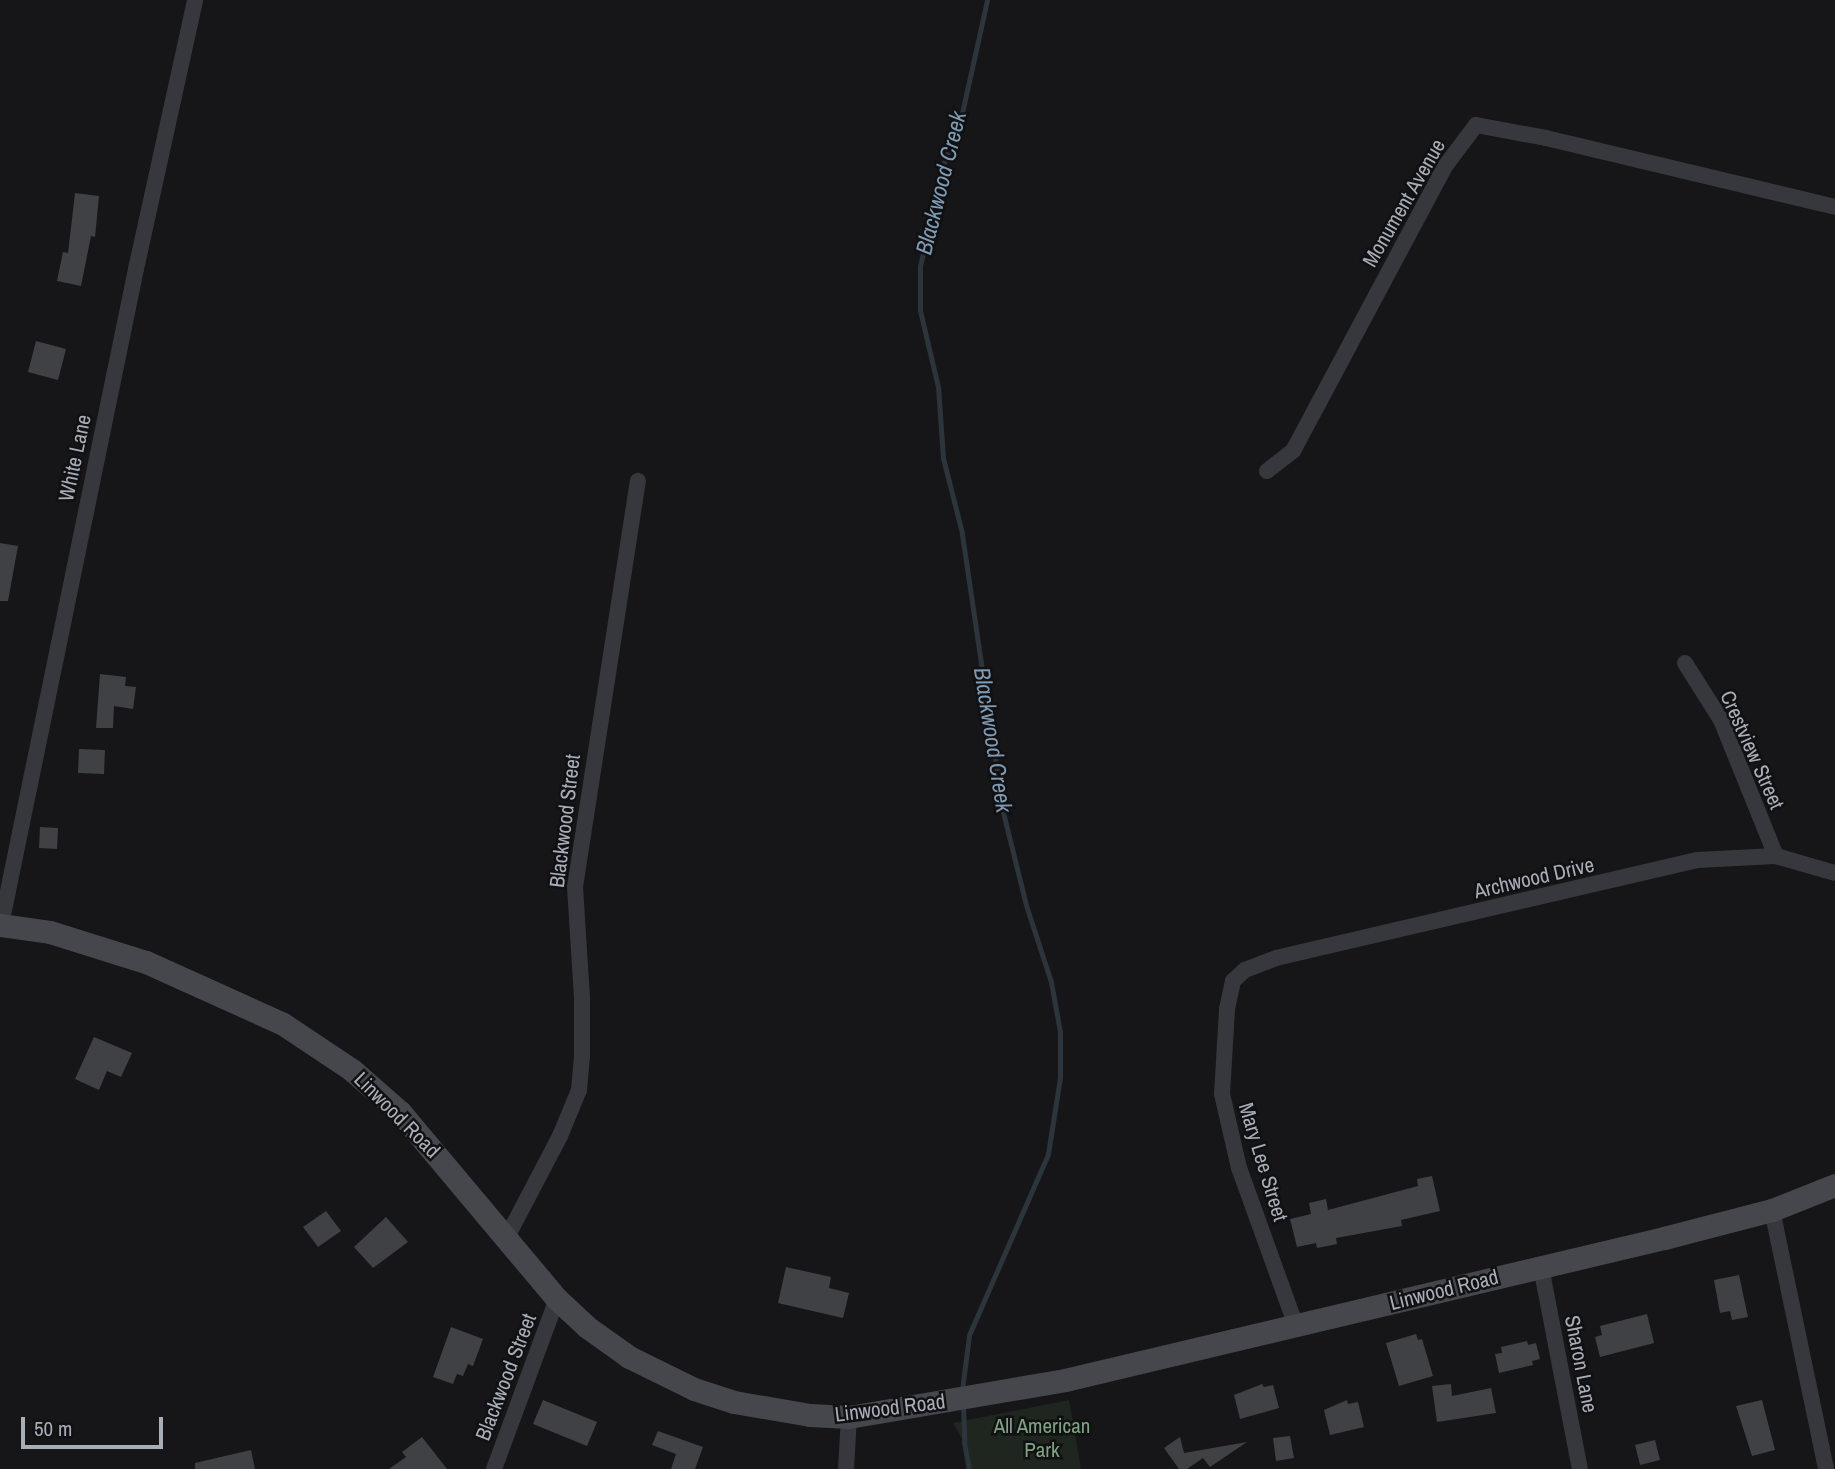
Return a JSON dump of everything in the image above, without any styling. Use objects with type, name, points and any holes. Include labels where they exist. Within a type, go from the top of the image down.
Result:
[{"type":"main road","name":"Linwood Road","points":[[0,925],[50,932],[146,962],[283,1024],[352,1070],[400,1112],[558,1299],[587,1327],[629,1357],[694,1389],[765,1408],[849,1417],[928,1406],[1078,1378],[1772,1210],[1835,1185]]},
{"type":"street","name":"White Lane","points":[[0,925],[136,269],[195,0]]},
{"type":"street","name":"Monument Avenue","points":[[1267,471],[1293,451],[1446,165],[1476,125],[1546,138],[1835,207]]},
{"type":"street","name":"Blackwood Street","points":[[507,1237],[560,1136],[579,1090],[582,998],[575,887],[638,481]]},
{"type":"street","name":"Crestview Street","points":[[1685,663],[1721,720],[1776,856]]},
{"type":"street","name":"Archwood Drive","points":[[1245,970],[1276,958],[1697,860],[1776,856],[1835,873]]},
{"type":"street","name":"Mary Lee Street","points":[[1245,970],[1233,981],[1227,1009],[1222,1094],[1239,1168],[1296,1326]]},
{"type":"street","points":[[1772,1210],[1826,1469]]},
{"type":"street","name":"Sharon Lane","points":[[1541,1266],[1580,1469]]},
{"type":"street","name":"Blackwood Street","points":[[494,1469],[558,1299]]},
{"type":"street","points":[[846,1469],[849,1417]]},
{"type":"green space","name":"All American Park","points":[[1069,1400],[1081,1469],[969,1469],[964,1442],[953,1423]]},
{"type":"building","points":[[75,193],[99,196],[95,237],[91,236],[81,286],[57,281],[63,252],[68,253]]},
{"type":"building","points":[[36,341],[66,349],[58,380],[28,372]]},
{"type":"building","points":[[0,543],[18,546],[8,601],[0,601]]},
{"type":"building","points":[[100,674],[126,677],[125,686],[136,687],[133,709],[114,706],[113,728],[96,728]]},
{"type":"building","points":[[79,749],[105,750],[104,774],[78,773]]},
{"type":"building","points":[[40,827],[58,828],[57,849],[39,848]]},
{"type":"building","points":[[94,1037],[132,1053],[121,1077],[107,1071],[99,1090],[75,1079]]},
{"type":"building","points":[[1432,1176],[1440,1211],[1401,1220],[1402,1226],[1336,1238],[1337,1244],[1317,1248],[1316,1243],[1297,1247],[1290,1219],[1311,1214],[1309,1203],[1326,1199],[1328,1210],[1418,1186],[1417,1179]]},
{"type":"building","points":[[326,1211],[341,1231],[318,1247],[303,1227]]},
{"type":"building","points":[[386,1217],[408,1242],[373,1268],[354,1247]]},
{"type":"building","points":[[786,1267],[831,1277],[829,1288],[849,1293],[843,1318],[778,1303]]},
{"type":"building","points":[[1739,1275],[1748,1317],[1732,1320],[1730,1311],[1720,1313],[1714,1280]]},
{"type":"building","points":[[1647,1314],[1654,1343],[1600,1357],[1595,1337],[1602,1335],[1600,1326]]},
{"type":"building","points":[[451,1327],[483,1339],[473,1366],[468,1364],[463,1376],[457,1374],[453,1384],[433,1377]]},
{"type":"building","points":[[1416,1334],[1418,1340],[1422,1339],[1433,1376],[1399,1386],[1386,1343]]},
{"type":"building","points":[[1527,1341],[1528,1345],[1536,1343],[1540,1359],[1532,1361],[1533,1365],[1499,1373],[1495,1354],[1502,1353],[1501,1347]]},
{"type":"building","points":[[1262,1384],[1264,1387],[1273,1385],[1279,1408],[1240,1419],[1234,1395]]},
{"type":"building","points":[[1451,1384],[1452,1396],[1491,1388],[1496,1413],[1437,1422],[1432,1386]]},
{"type":"building","points":[[543,1400],[597,1422],[587,1446],[533,1424]]},
{"type":"building","points":[[1347,1400],[1348,1404],[1358,1402],[1364,1427],[1330,1435],[1324,1410]]},
{"type":"building","points":[[1762,1400],[1775,1450],[1752,1456],[1736,1406]]},
{"type":"building","points":[[658,1431],[703,1447],[695,1469],[671,1469],[676,1454],[652,1445]]},
{"type":"building","points":[[1290,1436],[1294,1458],[1276,1461],[1273,1438]]},
{"type":"building","points":[[422,1437],[447,1469],[389,1469],[406,1457],[402,1452]]},
{"type":"building","points":[[1180,1437],[1184,1453],[1247,1442],[1210,1467],[1203,1458],[1187,1469],[1179,1469],[1164,1448]]},
{"type":"building","points":[[1655,1440],[1660,1460],[1640,1465],[1635,1445]]},
{"type":"building","points":[[251,1450],[255,1469],[195,1469],[195,1463]]},
{"type":"waterway","name":"Blackwood Creek","points":[[962,1390],[969,1335],[1048,1154],[1060,1077],[1060,1032],[1051,982],[1026,905],[1003,812],[962,533],[943,458],[938,387],[920,310],[920,266],[944,163],[962,113],[987,0]]},
{"type":"waterway","name":"Blackwood Creek","points":[[963,1404],[964,1442],[969,1469]]}]
